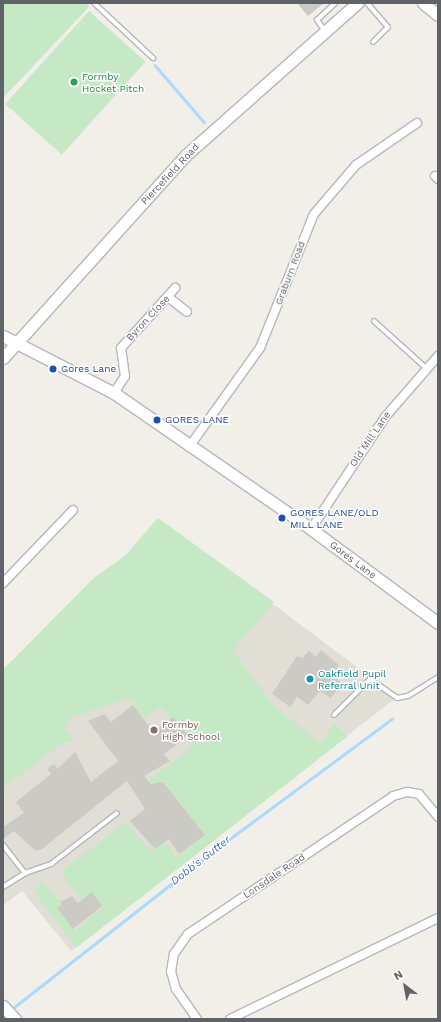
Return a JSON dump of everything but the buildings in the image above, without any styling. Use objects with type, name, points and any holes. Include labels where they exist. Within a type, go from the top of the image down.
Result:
[{"type":"street","name":"Piercefield Road","points":[[3,358],[186,155],[357,3]]},
{"type":"street","points":[[423,3],[438,15]]},
{"type":"street","name":"Graburn Road","points":[[189,447],[260,348],[314,214],[356,165],[417,123]]},
{"type":"street","name":"Byron Close","points":[[114,393],[125,376],[121,348],[175,288]]},
{"type":"street","points":[[168,296],[187,312]]},
{"type":"street","name":"Gores Lane","points":[[3,336],[114,393],[189,447],[312,529],[438,623]]},
{"type":"street","name":"Old Mill Lane","points":[[312,529],[385,417],[438,356]]},
{"type":"street","points":[[3,583],[73,510]]},
{"type":"street","name":"Lonsdale Road","points":[[197,1019],[176,988],[172,972],[174,954],[188,934],[393,796],[407,792],[420,794],[438,817]]},
{"type":"street","points":[[230,1019],[438,918]]},
{"type":"street","points":[[3,1006],[15,1019]]},
{"type":"lane","points":[[94,3],[152,58]]},
{"type":"lane","points":[[325,31],[317,20],[335,3]]},
{"type":"lane","points":[[368,3],[388,27],[373,42]]},
{"type":"lane","points":[[374,321],[426,368]]},
{"type":"lane","points":[[334,715],[370,679],[397,698],[408,696],[438,677]]},
{"type":"lane","points":[[3,887],[25,873],[51,864],[117,813]]},
{"type":"lane","points":[[3,845],[25,873]]},
{"type":"shaded area","name":"Formby High School","points":[[158,518],[397,697],[71,951],[22,891],[3,905],[3,670],[94,578],[125,556]]},
{"type":"green space","points":[[3,3],[86,3],[89,7],[3,98]]},
{"type":"green space","name":"Formby Hocket Pitch","points":[[89,11],[145,62],[62,155],[5,104]]},
{"type":"green space","name":"Formby High School","points":[[158,518],[274,602],[233,651],[273,705],[321,744],[334,724],[348,736],[76,948],[34,892],[42,881],[62,904],[57,908],[75,931],[103,907],[92,892],[81,901],[61,871],[126,822],[151,852],[165,842],[176,857],[205,835],[164,782],[158,785],[148,781],[192,747],[185,738],[188,735],[160,707],[145,719],[135,707],[138,701],[123,700],[70,718],[64,729],[73,740],[60,745],[3,788],[3,670],[94,578],[125,556]]},
{"type":"waterway","points":[[155,65],[204,122]]},
{"type":"waterway","name":"Dobb's Gutter","points":[[13,1008],[212,852],[392,719]]},
{"type":"place","name":"Formby Hocket Pitch","points":[[74,82]]},
{"type":"place","name":"Gores Lane","points":[[53,369]]},
{"type":"place","name":"GORES LANE","points":[[157,420]]},
{"type":"place","name":"GORES LANE/OLD MILL LANE","points":[[282,518]]},
{"type":"place","name":"Oakfield Pupil Referral Unit","points":[[310,679]]},
{"type":"place","name":"Formby High School","points":[[154,730]]}]
